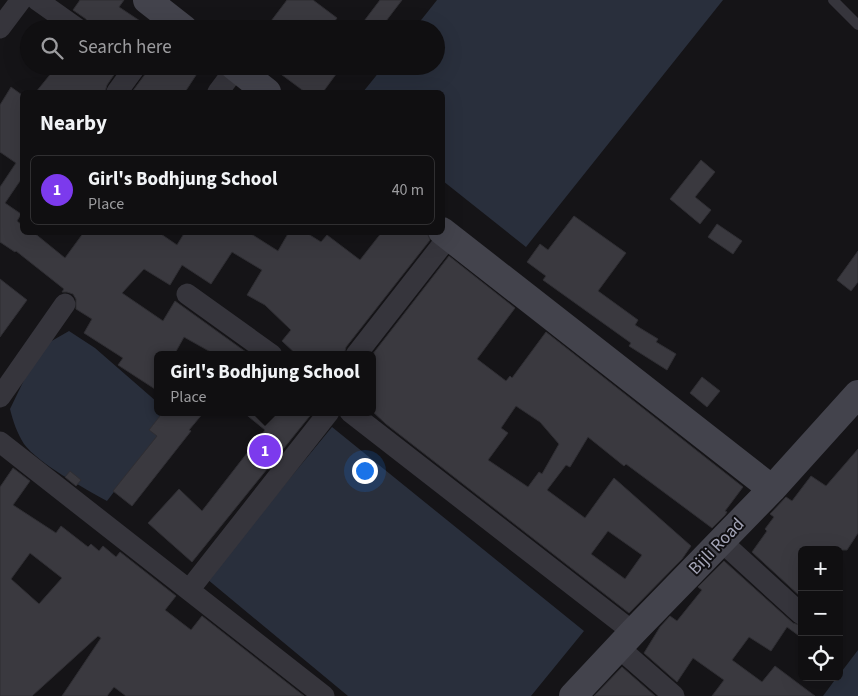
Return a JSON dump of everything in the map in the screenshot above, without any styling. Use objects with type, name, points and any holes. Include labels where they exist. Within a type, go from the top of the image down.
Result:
[{"type":"street","points":[[0,28],[21,0]]},
{"type":"street","points":[[37,0],[65,20]]},
{"type":"street","points":[[118,90],[129,75]]},
{"type":"street","points":[[219,90],[230,75]]},
{"type":"street","points":[[245,75],[264,90]]},
{"type":"street","points":[[446,233],[772,489]]},
{"type":"street","points":[[359,351],[445,235]]},
{"type":"street","points":[[187,294],[266,351]]},
{"type":"street","points":[[0,397],[65,304]]},
{"type":"street","name":"Bijli Road","points":[[573,696],[772,489],[858,394]]},
{"type":"street","points":[[189,590],[325,416]]},
{"type":"street","points":[[355,416],[625,640],[674,696]]},
{"type":"street","points":[[0,442],[324,696]]},
{"type":"street","points":[[721,541],[798,611]]},
{"type":"lane","points":[[833,0],[858,25]]},
{"type":"water","points":[[437,0],[723,0],[526,247],[445,183],[445,90],[365,90],[377,75],[445,75],[445,20],[421,20]]},
{"type":"water","points":[[69,331],[95,348],[154,399],[154,416],[172,416],[107,501],[40,460],[24,444],[19,436],[10,409],[25,378],[48,343]]},
{"type":"water","points":[[332,427],[584,631],[531,696],[348,696],[207,579]]},
{"type":"water","points":[[858,650],[858,696],[823,696],[834,681],[843,681],[843,670]]},
{"type":"building","points":[[80,0],[124,0],[119,7],[138,20],[87,20],[73,10]]},
{"type":"building","points":[[287,0],[313,0],[337,18],[336,20],[272,20]]},
{"type":"building","points":[[380,0],[402,0],[387,20],[365,20]]},
{"type":"building","points":[[50,75],[114,75],[106,90],[38,90]]},
{"type":"building","points":[[145,75],[196,75],[186,90],[133,90]]},
{"type":"building","points":[[282,75],[335,75],[324,90],[302,90]]},
{"type":"building","points":[[11,87],[20,94],[20,181],[5,203],[20,213],[17,221],[20,223],[20,235],[37,235],[65,258],[82,235],[162,235],[177,245],[183,235],[253,235],[278,251],[287,235],[310,235],[321,242],[327,235],[360,260],[380,235],[428,235],[430,240],[346,347],[345,351],[293,351],[282,341],[291,330],[265,305],[247,295],[262,270],[232,252],[211,284],[182,265],[170,285],[144,269],[122,293],[163,321],[175,301],[244,351],[209,351],[184,337],[176,351],[154,351],[154,388],[118,365],[123,358],[84,333],[92,319],[76,309],[76,299],[73,294],[62,292],[64,289],[16,251],[0,242],[0,187],[16,163],[0,152],[0,105]]},
{"type":"building","points":[[701,160],[715,172],[695,197],[711,210],[700,224],[670,199]]},
{"type":"building","points":[[574,216],[626,253],[598,291],[638,320],[635,325],[658,339],[656,342],[676,354],[667,370],[629,346],[631,343],[543,280],[546,276],[527,262],[540,244],[548,250]]},
{"type":"building","points":[[717,224],[742,241],[733,254],[708,237]]},
{"type":"building","points":[[858,251],[858,282],[851,291],[837,280]]},
{"type":"building","points":[[449,256],[515,308],[477,359],[506,381],[510,376],[512,378],[546,332],[743,487],[725,511],[727,512],[725,515],[712,528],[626,464],[624,466],[588,437],[570,467],[566,465],[547,490],[585,518],[614,478],[691,546],[682,559],[629,613],[376,415],[375,351]],"holes":[[[516,406],[540,422],[559,444],[542,474],[539,472],[528,487],[488,460],[508,433],[501,428]],[[608,531],[642,555],[625,579],[591,554]]]},
{"type":"building","points":[[0,279],[27,300],[0,337]]},
{"type":"building","points":[[702,377],[720,391],[707,407],[690,393]]},
{"type":"building","points":[[160,416],[201,416],[132,506],[113,491],[157,436],[149,430]]},
{"type":"building","points":[[248,416],[310,416],[192,562],[148,523],[179,489],[202,511],[265,430]]},
{"type":"building","points":[[858,449],[858,533],[847,550],[843,550],[843,546],[798,546],[798,594],[752,552],[767,531],[765,529],[774,517],[770,514],[786,497],[792,501],[811,476],[826,486]]},
{"type":"building","points":[[13,468],[30,481],[13,505],[56,533],[61,526],[88,547],[91,544],[99,551],[103,546],[116,557],[120,552],[176,596],[165,610],[191,630],[202,616],[304,696],[126,696],[114,687],[107,696],[62,696],[101,638],[98,636],[32,696],[0,696],[0,487]],"holes":[[[30,553],[62,578],[39,604],[11,579]]]},
{"type":"building","points":[[70,471],[81,480],[76,486],[65,477]]},
{"type":"building","points":[[724,561],[793,623],[798,625],[798,635],[787,627],[771,651],[749,637],[732,660],[762,682],[775,666],[815,696],[712,696],[724,680],[693,658],[677,682],[644,653],[660,627],[670,616],[677,621],[702,590],[698,587]]},
{"type":"building","points":[[622,667],[655,696],[594,696]]},
{"type":"place","name":"Girl's Bodhjung School","points":[[265,451]]}]
